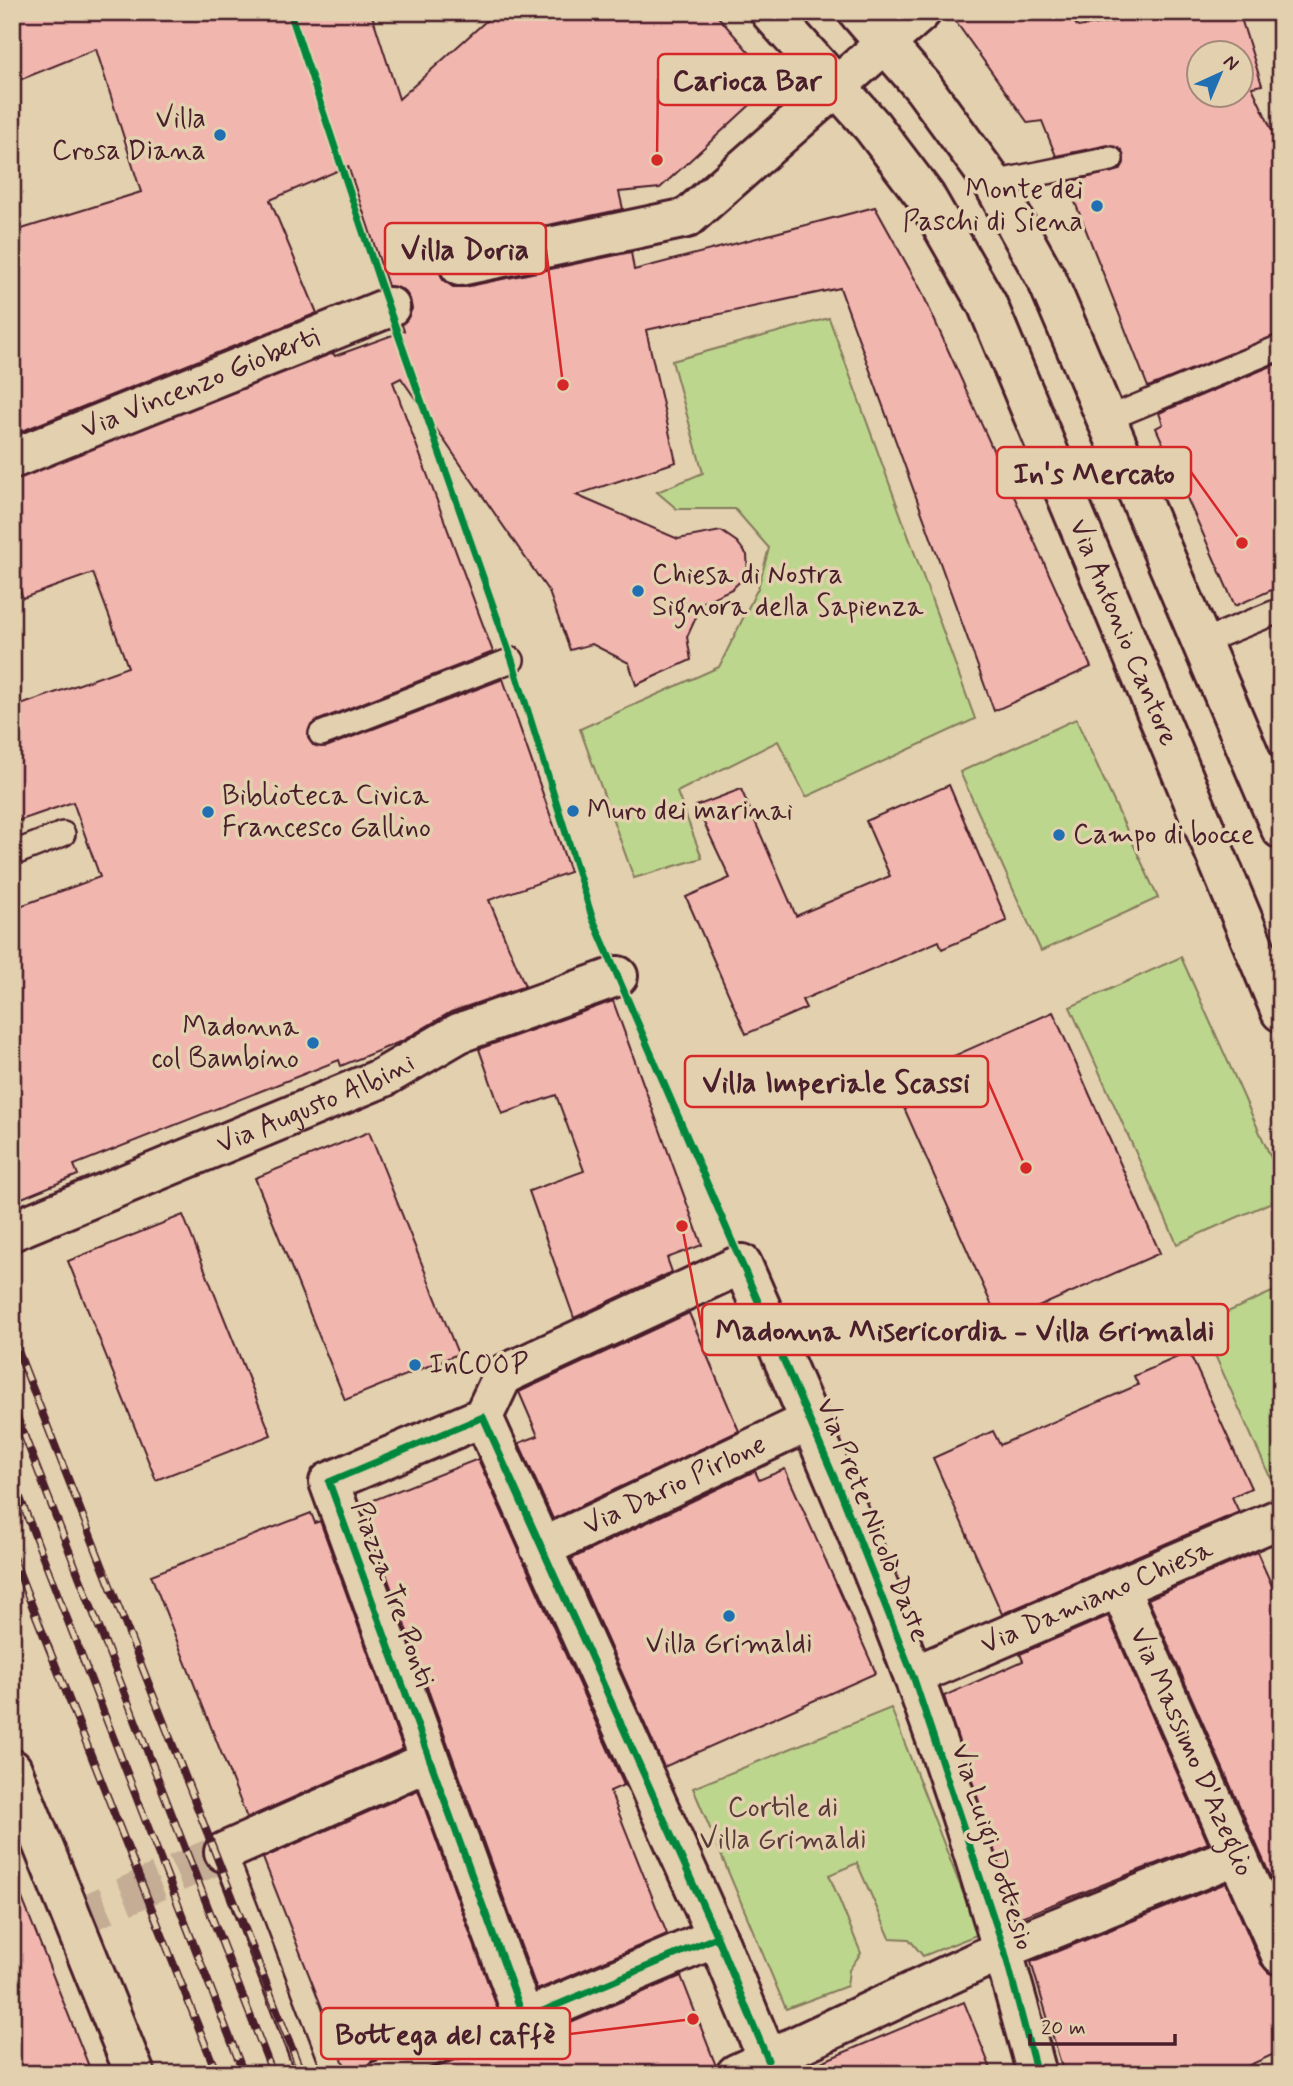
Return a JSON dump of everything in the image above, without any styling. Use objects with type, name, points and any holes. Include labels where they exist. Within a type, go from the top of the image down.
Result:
[{"type":"street","name":"Via Antonio Cantore","points":[[770,12],[872,126],[925,196],[987,304],[1281,1012]]},
{"type":"street","points":[[858,12],[923,87],[993,183],[1048,282],[1281,829]]},
{"type":"street","points":[[460,266],[687,218],[921,12]]},
{"type":"street","name":"Via Vincenzo Gioberti","points":[[12,459],[390,307]]},
{"type":"street","name":"Via Augusto Albini","points":[[12,1231],[382,1079],[459,1033],[618,976]]},
{"type":"street","name":"Via Prete Nicolò Daste","points":[[483,1417],[503,1374],[742,1264],[810,1422],[913,1676]]},
{"type":"street","points":[[483,1417],[540,1549],[717,1937],[752,2067],[1004,1949],[1237,1854]]},
{"type":"street","name":"Piazza Tre Ponti","points":[[483,1417],[329,1482],[524,2019]]},
{"type":"street","name":"Via Dario Pirlone","points":[[540,1549],[810,1422]]},
{"type":"street","name":"Via Damiano Chiesa","points":[[913,1676],[1281,1518]]},
{"type":"street","name":"Via Massimo D'Azeglio","points":[[1119,1587],[1281,1955]]},
{"type":"street","name":"Via Luigi Dottesio","points":[[913,1676],[1004,1949],[1037,2074]]},
{"type":"street","points":[[223,1852],[429,1761]]},
{"type":"street","points":[[12,1769],[135,2074]]},
{"type":"street","points":[[524,2019],[717,1937]]},
{"type":"lane","points":[[993,183],[1111,159]]},
{"type":"lane","points":[[1107,419],[1281,347]]},
{"type":"lane","points":[[1202,642],[1281,610]]},
{"type":"lane","points":[[321,734],[512,660]]},
{"type":"lane","points":[[12,854],[63,834]]},
{"type":"lane","points":[[223,1852],[309,2074]]},
{"type":"lane","points":[[377,2074],[524,2019]]},
{"type":"green space","points":[[829,318],[975,719],[806,797],[778,741],[677,792],[702,858],[634,878],[580,729],[719,667],[758,588],[769,548],[735,509],[677,509],[657,492],[703,473],[672,361]]},
{"type":"green space","name":"Campo di bocce","points":[[1076,719],[1158,898],[1041,951],[960,772]]},
{"type":"green space","points":[[1181,957],[1281,1180],[1281,1198],[1177,1244],[1070,1007]]},
{"type":"green space","points":[[1281,1288],[1281,1483],[1274,1486],[1201,1324]]},
{"type":"green space","name":"Cortile di Villa Grimaldi","points":[[891,1708],[979,1934],[923,1956],[909,1939],[890,1938],[857,1863],[829,1875],[861,1953],[849,1970],[847,1986],[786,2009],[693,1788]]},
{"type":"building","points":[[12,12],[371,12],[399,99],[496,12],[714,12],[775,82],[660,188],[619,192],[623,209],[455,245],[445,250],[439,259],[443,280],[453,287],[465,287],[631,252],[634,270],[875,207],[921,290],[1091,667],[994,711],[840,288],[646,330],[676,462],[576,495],[678,539],[721,531],[737,542],[747,555],[748,574],[732,589],[703,602],[687,637],[691,660],[636,685],[629,663],[592,644],[570,650],[549,592],[401,378],[393,382],[493,652],[316,721],[310,726],[308,738],[313,745],[326,747],[503,679],[570,872],[489,900],[525,986],[451,1012],[402,1041],[341,1066],[339,1060],[74,1165],[78,1175],[12,1202],[12,909],[100,877],[73,802],[12,823],[12,708],[128,667],[93,573],[23,598],[12,570],[12,480],[333,353],[335,356],[404,331],[402,325],[412,309],[404,290],[388,286],[348,166],[270,200],[317,313],[12,435],[12,232],[141,192],[96,49],[12,83]]},
{"type":"building","points":[[949,12],[1066,12],[1078,27],[1174,12],[1239,12],[1247,38],[1184,38],[1184,108],[1254,108],[1254,91],[1281,150],[1281,333],[1148,387],[1067,182],[1120,170],[1124,163],[1122,150],[1108,145],[1056,156],[1042,121],[1028,123]]},
{"type":"building","points":[[1254,60],[1262,85],[1254,87]]},
{"type":"building","points":[[1281,362],[1281,586],[1235,606],[1156,428],[1163,424],[1159,413]]},
{"type":"building","points":[[949,785],[1007,921],[942,949],[939,941],[802,1000],[806,1008],[746,1034],[686,897],[730,878],[696,806],[741,789],[796,916],[890,876],[866,821]]},
{"type":"building","points":[[613,1001],[702,1245],[667,1258],[672,1272],[574,1318],[529,1191],[584,1171],[556,1095],[502,1114],[479,1049]]},
{"type":"building","points":[[1053,1012],[1160,1253],[1000,1324],[893,1083]]},
{"type":"building","points":[[369,1132],[458,1354],[345,1400],[255,1178]]},
{"type":"building","points":[[183,1215],[271,1435],[156,1480],[68,1261]]},
{"type":"building","points":[[689,1313],[739,1431],[553,1519],[519,1443],[538,1436],[519,1392]]},
{"type":"building","points":[[1189,1352],[1251,1488],[1232,1497],[1239,1512],[1002,1614],[933,1458],[993,1431],[1000,1445],[1138,1385],[1134,1376]]},
{"type":"building","points":[[478,1459],[624,1785],[610,1791],[667,1934],[537,1990],[361,1505]]},
{"type":"building","name":"Villa Grimaldi","points":[[785,1469],[876,1673],[664,1767],[571,1559],[755,1471],[759,1480]]},
{"type":"building","points":[[311,1513],[315,1523],[320,1521],[403,1749],[247,1818],[151,1575]]},
{"type":"building","points":[[1257,1552],[1281,1606],[1281,1900],[1148,1599]]},
{"type":"building","points":[[1108,1616],[1208,1843],[1016,1919],[944,1696],[1023,1661],[1020,1654]]},
{"type":"building","points":[[418,1790],[499,2013],[372,2061],[363,2074],[348,2074],[263,1858]]},
{"type":"building","points":[[14,1878],[92,2074],[12,2074]]},
{"type":"building","points":[[1226,1883],[1261,1964],[1269,1973],[1281,1977],[1281,2051],[1230,2074],[1064,2074],[1031,1962]]},
{"type":"building","points":[[681,1976],[716,2066],[714,2074],[418,2074],[514,2038],[533,2039]]},
{"type":"building","points":[[964,2002],[993,2074],[795,2074],[795,2073]]},
{"type":"tunnel","points":[[72,1920],[224,1852]]},
{"type":"railway","points":[[12,1336],[302,2074]]},
{"type":"railway","points":[[12,1404],[273,2074]]},
{"type":"railway","points":[[12,1477],[244,2074]]},
{"type":"railway","points":[[12,1555],[217,2074]]},
{"type":"cycle path","points":[[290,12],[380,283],[512,660],[592,917],[840,1491],[913,1676],[1004,1949],[1037,2074]]},
{"type":"cycle path","points":[[717,1937],[524,2019],[329,1482],[483,1417],[717,1937],[768,2060]]},
{"type":"place","name":"Villa Crosa Diana","points":[[220,135]]},
{"type":"place","name":"Carioca Bar","points":[[657,160]]},
{"type":"place","name":"Monte dei Paschi di Siena","points":[[1097,206]]},
{"type":"place","name":"Villa Doria","points":[[563,385]]},
{"type":"place","name":"In's Mercato","points":[[1242,543]]},
{"type":"place","name":"Chiesa di Nostra Signora della Sapienza","points":[[638,591]]},
{"type":"place","name":"Muro dei marinai","points":[[573,811]]},
{"type":"place","name":"Biblioteca Civica Francesco Gallino","points":[[208,812]]},
{"type":"place","name":"Campo di bocce","points":[[1059,835]]},
{"type":"place","name":"Madonna col Bambino","points":[[313,1043]]},
{"type":"place","name":"Villa Imperiale Scassi","points":[[1026,1168]]},
{"type":"place","name":"Madonna Misericordia - Villa Grimaldi","points":[[682,1226]]},
{"type":"place","name":"InCOOP","points":[[415,1365]]},
{"type":"place","name":"Villa Grimaldi","points":[[729,1616]]},
{"type":"place","name":"Bottega del caffè","points":[[693,2019]]}]
